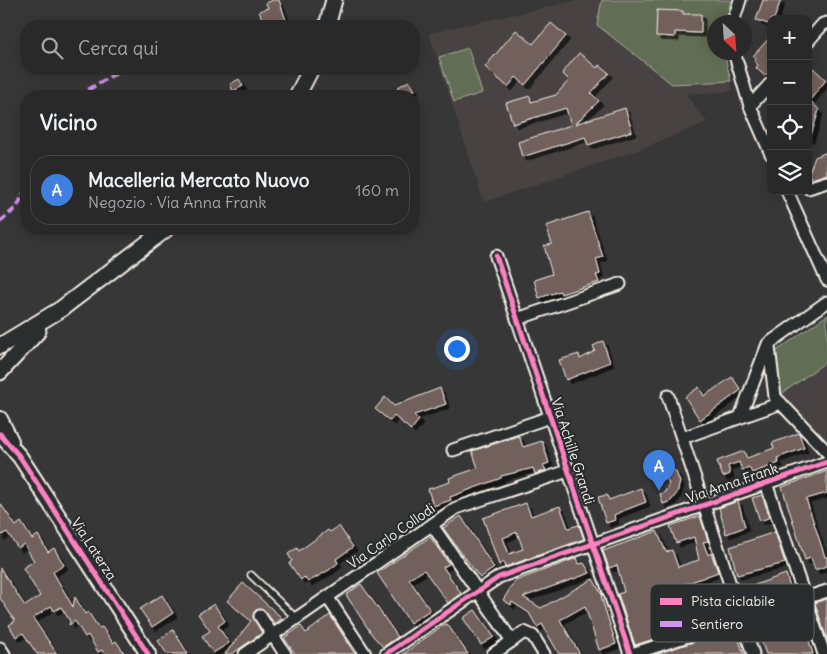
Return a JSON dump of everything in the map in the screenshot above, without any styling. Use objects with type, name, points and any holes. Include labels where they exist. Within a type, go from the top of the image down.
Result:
[{"type":"main road","points":[[329,20],[334,0]]},
{"type":"main road","points":[[300,90],[308,75]]},
{"type":"main road","points":[[0,372],[24,345],[62,310],[158,235]]},
{"type":"main road","points":[[0,346],[62,310]]},
{"type":"street","points":[[735,15],[740,0]]},
{"type":"street","points":[[812,37],[827,23]]},
{"type":"street","points":[[736,60],[750,106],[769,150]]},
{"type":"street","points":[[750,106],[767,87]]},
{"type":"street","points":[[812,187],[827,182]]},
{"type":"street","points":[[793,195],[822,256],[827,280]]},
{"type":"street","name":"Via Achille Grandi","points":[[496,256],[628,653]]},
{"type":"street","points":[[517,319],[620,284]]},
{"type":"street","points":[[740,417],[768,344],[827,302]]},
{"type":"street","points":[[768,344],[775,397],[827,452]]},
{"type":"street","points":[[668,396],[731,584]]},
{"type":"street","points":[[682,438],[781,403]]},
{"type":"street","points":[[453,450],[550,417]]},
{"type":"street","points":[[0,419],[20,457]]},
{"type":"street","points":[[0,434],[20,457]]},
{"type":"street","name":"Via Laterza","points":[[20,457],[148,654]]},
{"type":"street","name":"Via Anna Frank","points":[[386,654],[499,577],[827,462]]},
{"type":"street","name":"Via Carlo Collodi","points":[[245,654],[456,508],[568,471]]},
{"type":"street","points":[[766,483],[799,584]]},
{"type":"street","points":[[432,525],[512,641]]},
{"type":"street","points":[[814,595],[827,591]]},
{"type":"street","points":[[328,598],[365,654]]},
{"type":"street","points":[[260,616],[285,654]]},
{"type":"street","points":[[814,626],[824,654]]},
{"type":"street","points":[[493,654],[524,632],[533,636],[544,654]]},
{"type":"street","points":[[628,653],[664,642]]},
{"type":"street","points":[[749,642],[753,654]]},
{"type":"street","points":[[0,648],[4,654]]},
{"type":"lane","points":[[251,575],[296,618]]},
{"type":"shaded area","points":[[580,0],[602,0],[597,25],[671,84],[731,81],[733,91],[685,94],[707,122],[638,150],[484,202],[429,33]]},
{"type":"shaded area","points":[[827,361],[827,447],[780,395]]},
{"type":"green space","points":[[602,0],[731,0],[728,15],[707,15],[707,60],[726,60],[731,81],[672,84],[597,25]]},
{"type":"green space","points":[[468,48],[482,93],[454,102],[439,57]]},
{"type":"green space","points":[[827,315],[827,361],[780,395],[775,352]]},
{"type":"building","points":[[279,0],[286,20],[263,20],[259,11],[268,8],[266,3]]},
{"type":"building","points":[[763,0],[781,0],[775,15],[767,15],[767,24],[756,20]]},
{"type":"building","points":[[657,10],[683,11],[683,14],[701,14],[701,33],[675,32],[675,37],[656,36]]},
{"type":"building","points":[[551,23],[566,36],[525,85],[516,77],[508,87],[485,67],[516,30],[533,44]]},
{"type":"building","points":[[767,40],[767,74],[765,76],[756,68],[758,65],[754,61],[756,58],[753,56]]},
{"type":"building","points":[[579,53],[597,68],[599,65],[609,73],[591,93],[599,101],[575,124],[625,108],[632,131],[588,145],[585,137],[522,157],[518,142],[571,125],[566,108],[513,124],[506,103],[530,96],[531,102],[556,95],[569,80],[562,73]]},
{"type":"building","points":[[813,68],[826,80],[812,98]]},
{"type":"building","points":[[239,79],[243,86],[233,90],[230,84]]},
{"type":"building","points":[[409,81],[415,90],[400,90],[398,87]]},
{"type":"building","points":[[812,102],[819,110],[812,132]]},
{"type":"building","points":[[827,152],[827,174],[812,179],[812,165],[815,157]]},
{"type":"building","points":[[588,212],[603,257],[596,259],[600,274],[596,275],[599,282],[561,294],[560,291],[539,298],[534,280],[552,274],[544,246],[552,244],[546,226]]},
{"type":"building","points":[[603,341],[610,362],[566,380],[559,360],[579,354],[580,359],[595,351],[593,346]]},
{"type":"building","points":[[732,377],[741,390],[700,420],[685,397],[699,387],[704,396]]},
{"type":"building","points":[[440,388],[446,404],[414,415],[419,420],[411,430],[394,416],[390,421],[375,409],[385,397],[394,406]]},
{"type":"building","points":[[799,433],[804,448],[777,458],[779,463],[752,473],[749,467],[742,470],[739,462],[728,466],[730,474],[723,477],[717,461],[744,451],[747,458],[774,448],[772,443]]},
{"type":"building","points":[[519,436],[523,447],[542,441],[549,463],[543,465],[546,470],[535,474],[533,468],[501,476],[501,478],[450,497],[451,500],[433,506],[428,489],[450,482],[449,478],[478,468],[472,451]]},
{"type":"building","points":[[658,464],[668,465],[676,472],[680,482],[677,493],[671,501],[663,504],[660,494],[665,492],[669,483],[664,475],[653,476],[650,466]]},
{"type":"building","points":[[827,471],[827,493],[806,499],[825,557],[827,557],[827,566],[815,570],[811,558],[805,560],[782,487]]},
{"type":"building","points":[[641,488],[646,502],[614,515],[615,520],[606,523],[598,497],[607,495],[609,500]]},
{"type":"building","points":[[762,495],[769,515],[768,518],[760,521],[752,498]]},
{"type":"building","points":[[738,501],[745,527],[726,534],[719,508]]},
{"type":"building","points":[[0,503],[16,526],[21,522],[32,539],[38,535],[48,552],[54,548],[64,565],[53,572],[73,607],[75,597],[85,614],[88,612],[99,628],[102,627],[113,643],[116,641],[125,654],[104,654],[102,650],[98,652],[88,635],[85,637],[75,621],[69,625],[70,621],[61,607],[54,611],[51,606],[33,618],[57,654],[37,654],[23,633],[16,637],[9,625],[15,621],[0,598],[0,568],[25,606],[40,596],[23,568],[34,561],[24,544],[18,548],[7,532],[0,536]]},
{"type":"building","points":[[526,503],[531,516],[560,506],[568,528],[579,525],[584,539],[505,567],[503,562],[499,565],[483,518]],"holes":[[[517,532],[523,549],[509,554],[503,538]]]},
{"type":"building","points":[[461,516],[494,568],[480,578],[443,528]]},
{"type":"building","points":[[700,516],[708,541],[703,542],[708,555],[711,553],[718,572],[686,584],[650,584],[650,640],[635,645],[618,594],[624,592],[617,565],[609,568],[603,551],[657,531],[666,552],[672,550],[678,567],[699,560],[694,537],[676,543],[670,526]]},
{"type":"building","points":[[339,526],[353,547],[336,559],[338,563],[329,570],[308,582],[304,577],[301,580],[289,563],[292,561],[288,554],[297,548],[299,551],[328,530],[330,532]]},
{"type":"building","points":[[775,532],[785,563],[737,575],[730,547]]},
{"type":"building","points":[[430,537],[449,564],[443,567],[461,593],[448,603],[424,570],[409,579],[430,610],[410,623],[377,573]]},
{"type":"building","points":[[577,558],[579,564],[584,563],[590,573],[523,597],[541,608],[593,579],[602,595],[616,644],[599,650],[585,606],[560,620],[580,654],[559,654],[542,624],[537,627],[529,613],[512,602],[511,605],[503,600],[515,581]]},
{"type":"building","points":[[786,574],[789,584],[757,584]]},
{"type":"building","points":[[243,583],[282,618],[275,624],[264,610],[256,610],[253,617],[262,633],[232,654],[225,654],[251,621],[227,601]]},
{"type":"building","points":[[361,584],[398,637],[383,647],[373,636],[346,595]]},
{"type":"building","points":[[162,595],[173,613],[152,627],[140,609]]},
{"type":"building","points":[[827,599],[827,640],[815,603]]},
{"type":"building","points":[[214,604],[225,621],[218,626],[229,643],[213,653],[202,636],[210,631],[198,614]]},
{"type":"building","points":[[475,610],[494,637],[481,645],[463,618]]},
{"type":"building","points":[[330,615],[355,654],[295,654],[284,638],[301,626],[306,633]]},
{"type":"building","points":[[445,624],[448,625],[468,654],[403,654]]},
{"type":"building","points":[[173,630],[188,654],[167,654],[158,641]]},
{"type":"building","points":[[694,642],[740,642],[744,654],[656,654]]},
{"type":"building","points":[[762,642],[809,642],[813,654],[766,654]]},
{"type":"marked path","points":[[88,90],[113,75]]},
{"type":"marked path","points":[[0,222],[17,207],[20,201]]},
{"type":"cycle path","points":[[496,256],[630,654]]},
{"type":"cycle path","points":[[0,434],[20,457],[148,654]]},
{"type":"cycle path","points":[[386,654],[499,577],[827,462]]},
{"type":"place","name":"Macelleria Mercato Nuovo","points":[[659,491]]}]
